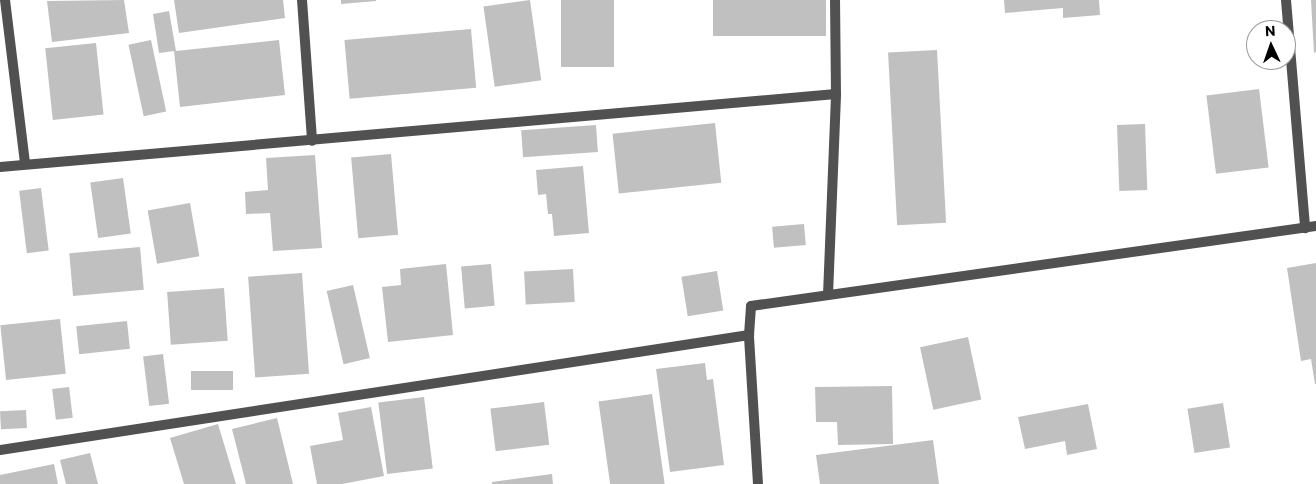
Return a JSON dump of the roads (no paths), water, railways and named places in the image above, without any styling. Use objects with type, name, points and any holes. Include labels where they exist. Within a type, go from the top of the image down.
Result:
[{"type":"street","points":[[5,0],[25,164]]},
{"type":"street","points":[[302,0],[312,141]]},
{"type":"street","points":[[828,295],[836,94],[835,0]]},
{"type":"street","points":[[1286,0],[1304,228]]},
{"type":"street","points":[[0,168],[25,164],[312,141],[836,94]]},
{"type":"street","points":[[758,484],[749,335],[752,306],[1316,226]]},
{"type":"street","points":[[0,450],[749,335]]}]
